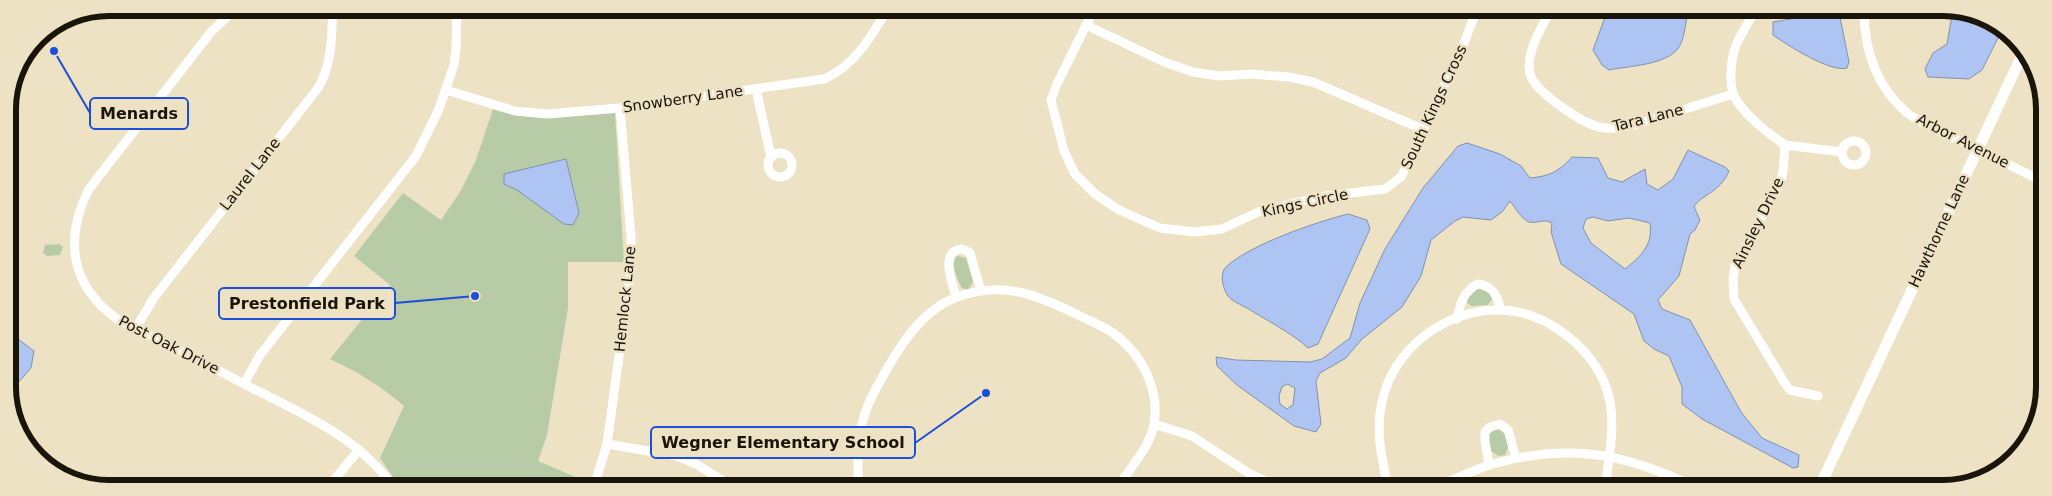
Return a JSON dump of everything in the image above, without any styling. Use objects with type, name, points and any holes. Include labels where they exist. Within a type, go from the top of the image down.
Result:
[{"type":"street","name":"Post Oak Drive","points":[[228,16],[210,32],[89,189],[79,209],[73,243],[77,263],[84,282],[96,300],[108,312],[324,426],[359,450],[388,480]]},
{"type":"street","name":"Laurel Lane","points":[[136,328],[153,299],[318,88],[326,72],[331,54],[333,16]]},
{"type":"street","points":[[244,384],[260,355],[416,156],[446,90],[456,49],[457,16]]},
{"type":"street","name":"Snowberry Lane","points":[[446,90],[515,111],[547,114],[620,108],[824,79],[838,73],[868,41],[883,16]]},
{"type":"street","name":"Kings Circle","points":[[1090,16],[1051,100],[1064,151],[1075,174],[1095,194],[1119,210],[1160,228],[1194,232],[1213,230],[1258,212],[1286,205],[1325,196],[1385,189],[1401,177]]},
{"type":"street","name":"South Kings Cross","points":[[1401,177],[1464,43],[1474,16]]},
{"type":"street","name":"Tara Lane","points":[[1548,16],[1532,49],[1530,75],[1542,92],[1594,126],[1617,128],[1634,125],[1733,94]]},
{"type":"street","points":[[1752,16],[1733,54],[1733,94],[1755,122],[1785,145],[1842,152]]},
{"type":"street","name":"Arbor Avenue","points":[[1864,16],[1864,28],[1873,68],[1887,90],[1906,112],[1928,126],[2036,178]]},
{"type":"street","points":[[1086,25],[1164,62],[1193,72],[1220,76],[1251,74],[1289,76],[1313,82],[1422,129]]},
{"type":"street","name":"Hawthorne Lane","points":[[1823,480],[2020,59]]},
{"type":"street","points":[[756,89],[771,157]]},
{"type":"street","name":"Hemlock Lane","points":[[596,480],[607,444],[631,269],[631,236],[620,108]]},
{"type":"street","name":"Ainsley Drive","points":[[1785,145],[1784,172],[1780,184],[1735,266],[1733,278],[1734,299],[1790,390],[1818,396]]},
{"type":"street","points":[[956,297],[948,263],[950,255],[956,250],[964,249],[970,253],[981,291]]},
{"type":"street","points":[[1457,319],[1459,307],[1464,296],[1477,284],[1485,284],[1492,288],[1499,302],[1500,310]]},
{"type":"street","points":[[859,480],[860,426],[870,399],[915,328],[934,310],[956,297],[981,291],[1015,290],[1039,296],[1112,332],[1135,354],[1150,378],[1155,401],[1154,424],[1145,449],[1124,480]]},
{"type":"street","points":[[1387,480],[1379,432],[1382,401],[1388,382],[1399,362],[1412,346],[1428,332],[1444,323],[1477,312],[1500,310],[1522,314],[1550,324],[1576,343],[1592,362],[1606,390],[1610,408],[1612,432],[1606,480]]},
{"type":"street","points":[[1154,424],[1192,436],[1250,474],[1263,480]]},
{"type":"street","points":[[1489,465],[1485,441],[1486,432],[1495,424],[1500,424],[1508,430],[1516,458]]},
{"type":"street","points":[[607,444],[677,456],[696,464],[722,480]]},
{"type":"street","points":[[334,480],[359,450]]},
{"type":"street","points":[[1452,480],[1489,465],[1516,458],[1567,453],[1609,456],[1641,464],[1678,480]]},
{"type":"green space","points":[[493,109],[548,118],[615,113],[624,262],[568,262],[568,308],[547,435],[538,461],[582,480],[395,480],[380,458],[404,406],[369,380],[330,359],[390,285],[354,256],[403,193],[441,220],[460,192],[476,160]]},
{"type":"green space","points":[[59,244],[63,247],[60,255],[47,256],[43,253],[45,245]]},
{"type":"green space","points":[[957,256],[966,258],[973,282],[968,290],[962,288],[956,276],[954,263]]},
{"type":"green space","points":[[1478,288],[1489,293],[1492,299],[1488,305],[1471,306],[1467,302],[1468,296]]},
{"type":"green space","points":[[1498,429],[1505,434],[1508,447],[1505,455],[1499,456],[1491,451],[1488,436],[1490,432]]},
{"type":"water","points":[[1605,16],[1687,17],[1681,44],[1674,53],[1666,58],[1637,66],[1609,70],[1602,65],[1593,50]]},
{"type":"water","points":[[1808,16],[1838,16],[1849,62],[1847,68],[1831,66],[1798,51],[1773,35],[1773,22]]},
{"type":"water","points":[[1952,17],[1973,21],[1999,35],[1982,70],[1969,79],[1928,77],[1925,69],[1933,53],[1947,44]]},
{"type":"water","points":[[1467,143],[1500,154],[1521,166],[1530,178],[1553,172],[1572,157],[1598,158],[1608,178],[1622,182],[1645,169],[1647,184],[1658,190],[1673,179],[1688,150],[1725,167],[1729,171],[1721,184],[1701,199],[1694,207],[1700,220],[1695,230],[1690,234],[1679,276],[1658,300],[1662,309],[1690,320],[1741,412],[1762,438],[1799,455],[1798,467],[1793,468],[1702,419],[1682,404],[1682,387],[1669,356],[1654,349],[1644,341],[1634,314],[1561,264],[1551,232],[1552,223],[1546,221],[1529,222],[1521,216],[1510,201],[1502,212],[1491,220],[1463,217],[1431,240],[1421,276],[1402,307],[1361,340],[1346,358],[1320,373],[1316,381],[1321,424],[1316,432],[1294,426],[1237,385],[1217,366],[1216,357],[1236,360],[1310,362],[1322,359],[1350,338],[1360,303],[1385,249],[1423,188],[1458,146]],"holes":[[[1593,217],[1608,221],[1629,218],[1650,223],[1648,244],[1641,254],[1625,269],[1591,243],[1583,228],[1586,219]],[[1287,384],[1295,388],[1293,405],[1287,409],[1280,404],[1279,396],[1282,387]]]},
{"type":"water","points":[[566,159],[579,213],[573,225],[564,224],[517,190],[504,184],[504,174]]},
{"type":"water","points":[[1348,214],[1367,220],[1370,229],[1318,344],[1308,348],[1287,332],[1228,296],[1223,286],[1222,277],[1226,267],[1237,259],[1284,235]]},
{"type":"water","points":[[16,337],[34,351],[31,368],[16,385]]},
{"type":"place","name":"Menards","points":[[54,51]]},
{"type":"place","name":"Prestonfield Park","points":[[475,296]]},
{"type":"place","name":"Wegner Elementary School","points":[[986,393]]}]
